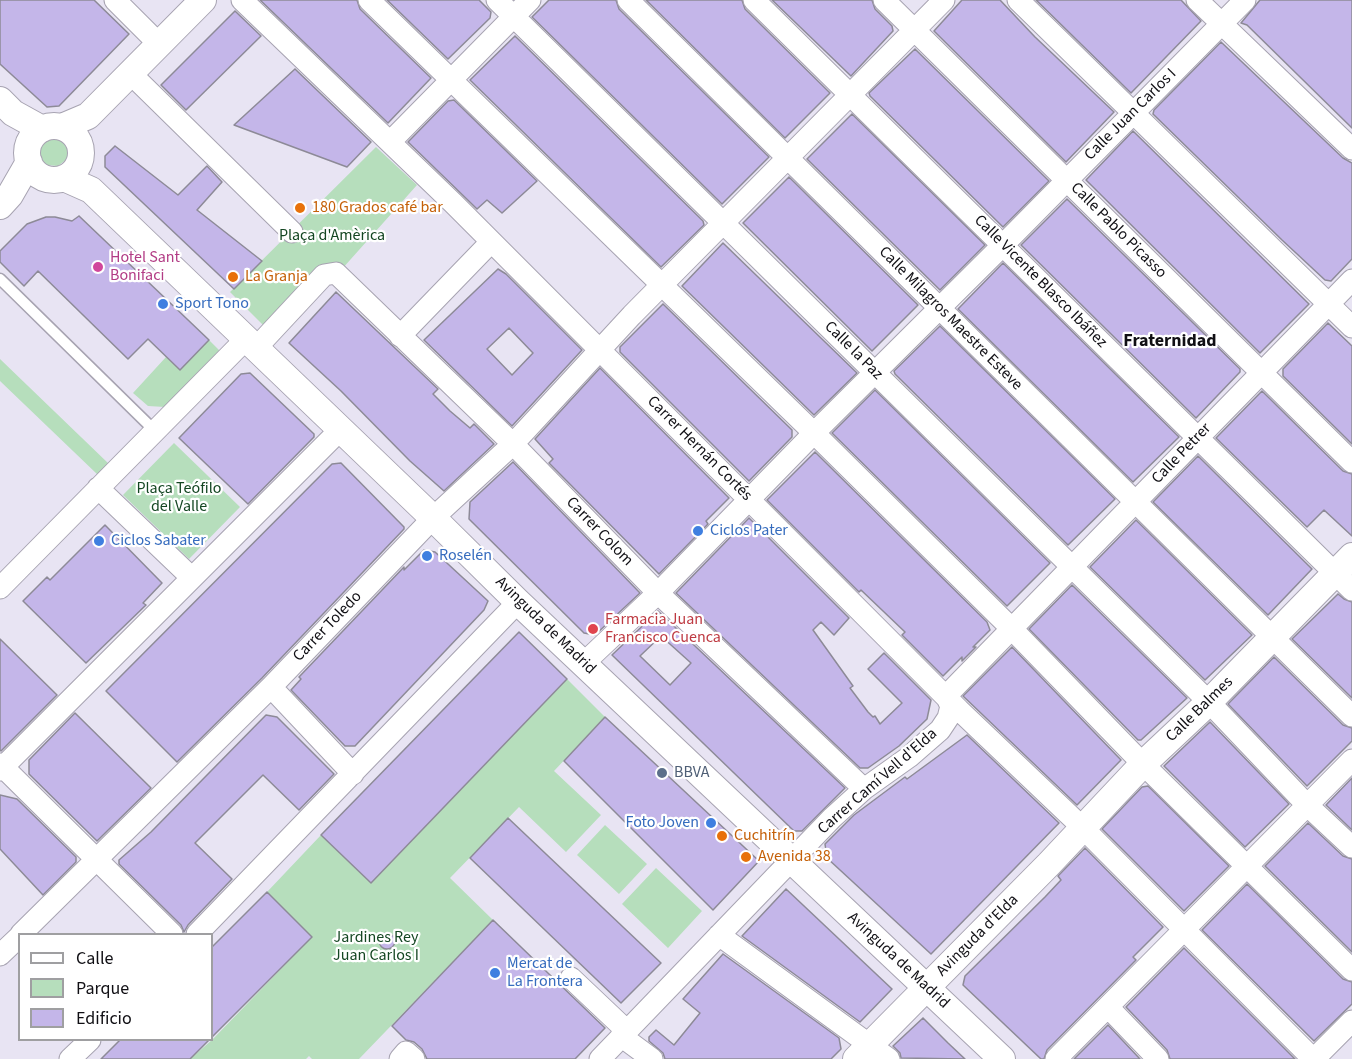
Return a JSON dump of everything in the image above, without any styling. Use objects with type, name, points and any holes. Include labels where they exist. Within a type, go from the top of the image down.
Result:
[{"type":"street","points":[[115,0],[159,44]]},
{"type":"street","points":[[5,200],[203,0]]},
{"type":"street","name":"Carrer Hernán Cortés","points":[[242,0],[453,203],[946,696],[1083,828],[1314,1059]]},
{"type":"street","points":[[369,0],[814,433],[1011,628],[1143,764],[1352,970]]},
{"type":"street","name":"Calle la Paz","points":[[497,0],[1072,566],[1209,702],[1307,805],[1352,847]]},
{"type":"street","points":[[390,142],[530,0]]},
{"type":"street","name":"Calle Milagros Maestre Esteve","points":[[628,0],[1352,717]]},
{"type":"street","name":"Calle Vicente Blasco Ibáñez","points":[[754,0],[1198,438],[1346,573]]},
{"type":"street","name":"Calle Pablo Picasso","points":[[884,0],[1352,462]]},
{"type":"street","name":"Carrer Toledo","points":[[22,933],[271,687],[433,518],[513,444],[632,315],[944,0]]},
{"type":"street","points":[[1018,0],[1352,327]]},
{"type":"street","points":[[1197,0],[1352,149]]},
{"type":"street","name":"Calle Juan Carlos I","points":[[584,663],[658,593],[1245,0]]},
{"type":"street","points":[[124,80],[292,232]]},
{"type":"street","name":"Avinguda de Madrid","points":[[6,107],[518,602],[1002,1059]]},
{"type":"street","points":[[400,336],[491,242]]},
{"type":"street","name":"Carrer Colom","points":[[251,344],[324,275],[336,273],[513,444],[658,593],[864,789]]},
{"type":"street","name":"Calle Petrer","points":[[1011,628],[1352,280]]},
{"type":"street","points":[[0,587],[155,431],[251,344]]},
{"type":"street","points":[[171,933],[1,767],[341,429]]},
{"type":"street","points":[[98,488],[192,578]]},
{"type":"street","name":"Calle Balmes","points":[[1049,864],[1143,764],[1272,638],[1346,573]]},
{"type":"street","points":[[198,933],[518,602]]},
{"type":"street","points":[[946,696],[1011,628]]},
{"type":"street","points":[[271,687],[353,774]]},
{"type":"street","name":"Carrer Camí Vell d'Elda","points":[[600,1059],[832,818],[864,789],[909,757],[940,730],[948,718],[951,706],[946,696]]},
{"type":"street","points":[[1056,1059],[1352,760]]},
{"type":"street","name":"Avinguda d'Elda","points":[[872,1054],[927,988],[1049,864]]},
{"type":"street","points":[[719,935],[872,1054]]},
{"type":"street","name":"Carrer Toledo","points":[[0,955],[18,937]]},
{"type":"street","points":[[571,978],[624,1034],[652,1059]]},
{"type":"street","points":[[1108,1007],[1158,1059]]},
{"type":"street","points":[[1314,1059],[1352,1021]]},
{"type":"street","points":[[69,1059],[89,1041]]},
{"type":"lane","points":[[0,279],[155,431]]},
{"type":"green space","points":[[50,136],[61,138],[69,147],[67,159],[58,166],[46,165],[39,156],[40,144]]},
{"type":"green space","name":"Plaça d'Amèrica","points":[[376,147],[417,185],[342,269],[264,326],[230,292]]},
{"type":"green space","points":[[209,340],[220,351],[165,407],[148,406],[133,393],[166,357],[180,370]]},
{"type":"green space","points":[[0,359],[109,464],[98,475],[0,381]]},
{"type":"green space","name":"Plaça Teófilo del Valle","points":[[174,443],[240,507],[189,559],[123,495]]},
{"type":"green space","name":"Jardines Rey Juan Carlos I","points":[[567,679],[605,717],[554,771],[601,815],[566,852],[519,807],[450,878],[493,920],[359,1059],[312,1059],[309,1056],[306,1059],[190,1059],[213,1041],[312,937],[267,892],[321,835],[371,883]]},
{"type":"green space","points":[[605,825],[647,864],[619,894],[577,855]]},
{"type":"green space","points":[[656,868],[702,911],[668,948],[622,904]]},
{"type":"building","points":[[0,0],[94,0],[129,34],[59,106],[47,107],[0,64]]},
{"type":"building","points":[[260,0],[357,0],[360,9],[431,78],[388,123]]},
{"type":"building","points":[[387,0],[479,0],[491,12],[490,18],[448,59]]},
{"type":"building","points":[[549,0],[616,0],[619,9],[769,157],[722,204],[532,17]]},
{"type":"building","points":[[646,0],[742,0],[745,9],[830,93],[785,138]]},
{"type":"building","points":[[772,0],[872,0],[875,9],[892,26],[893,31],[851,76]]},
{"type":"building","points":[[962,0],[1000,0],[1035,37],[1114,112],[1066,162],[934,31]]},
{"type":"building","points":[[1036,0],[1181,0],[1201,21],[1131,93]]},
{"type":"building","points":[[1260,0],[1352,0],[1352,128],[1247,25],[1241,23]]},
{"type":"building","points":[[235,11],[261,36],[186,110],[161,85]]},
{"type":"building","points":[[515,36],[703,221],[704,225],[661,267],[470,80]]},
{"type":"building","points":[[1221,42],[1343,158],[1352,163],[1352,259],[1331,281],[1325,280],[1282,240],[1153,114],[1154,110]]},
{"type":"building","points":[[915,49],[1049,181],[1003,227],[870,96],[869,93]]},
{"type":"building","points":[[295,69],[371,142],[347,167],[234,125]]},
{"type":"building","points":[[454,100],[537,181],[502,213],[487,200],[477,209],[408,142],[448,101]]},
{"type":"building","points":[[852,114],[985,245],[940,290],[807,159]]},
{"type":"building","points":[[1133,131],[1309,304],[1260,353],[1086,180]]},
{"type":"building","points":[[115,146],[178,195],[207,166],[222,182],[197,210],[262,261],[234,289],[105,167],[105,156]]},
{"type":"building","points":[[789,177],[918,305],[872,351],[743,223]]},
{"type":"building","points":[[1067,199],[1240,369],[1240,372],[1196,418],[1021,245]]},
{"type":"building","points":[[79,216],[209,340],[180,370],[148,339],[128,359],[38,271],[24,286],[0,262],[0,251],[27,224],[46,217],[72,221]]},
{"type":"building","points":[[723,243],[857,373],[814,415],[682,286]]},
{"type":"building","points":[[1003,263],[1179,437],[1133,482],[958,309]]},
{"type":"building","points":[[498,269],[506,274],[582,350],[512,426],[424,340]],"holes":[[[509,328],[533,353],[512,375],[487,349]]]},
{"type":"building","points":[[336,292],[438,389],[433,394],[450,411],[470,428],[474,424],[494,444],[444,491],[289,343]]},
{"type":"building","points":[[663,304],[792,430],[792,437],[749,481],[620,352],[620,347]]},
{"type":"building","points":[[1328,323],[1352,346],[1352,444],[1283,376],[1283,369]]},
{"type":"building","points":[[940,326],[1115,499],[1068,545],[895,374],[894,371]]},
{"type":"building","points":[[600,368],[729,498],[706,521],[708,524],[659,574],[549,463],[553,459],[535,439]]},
{"type":"building","points":[[250,373],[314,434],[314,437],[248,504],[179,438],[241,374]]},
{"type":"building","points":[[875,390],[1050,563],[1007,606],[832,433]]},
{"type":"building","points":[[1262,391],[1343,471],[1352,474],[1352,536],[1324,510],[1307,527],[1216,438]]},
{"type":"building","points":[[815,452],[987,622],[990,630],[962,661],[962,657],[943,676],[902,635],[905,632],[861,590],[859,592],[767,500]]},
{"type":"building","points":[[1198,456],[1312,569],[1268,615],[1153,502]]},
{"type":"building","points":[[513,462],[640,593],[595,635],[584,633],[469,519],[470,502]]},
{"type":"building","points":[[341,463],[404,529],[262,678],[177,762],[106,691],[332,464]]},
{"type":"building","points":[[749,518],[849,618],[834,635],[821,622],[813,630],[853,686],[850,688],[880,724],[902,703],[868,669],[884,653],[931,700],[927,719],[899,746],[868,768],[860,768],[676,593]]},
{"type":"building","points":[[1136,520],[1252,635],[1205,680],[1090,567]]},
{"type":"building","points":[[105,525],[162,583],[143,603],[146,605],[86,663],[23,601],[47,577],[50,580]]},
{"type":"building","points":[[424,550],[435,552],[488,601],[484,610],[355,746],[345,746],[291,690],[301,679],[299,677],[404,567],[404,570]]},
{"type":"building","points":[[1072,585],[1187,698],[1141,740],[1138,740],[1029,629]]},
{"type":"building","points":[[1338,594],[1352,602],[1352,698],[1292,639]]},
{"type":"building","points":[[658,611],[845,788],[802,831],[794,831],[612,655]],"holes":[[[661,636],[691,663],[670,685],[640,656]]]},
{"type":"building","points":[[519,632],[567,679],[371,883],[321,835]]},
{"type":"building","points":[[0,639],[57,695],[1,751],[0,750]]},
{"type":"building","points":[[1012,647],[1121,760],[1077,805],[963,696]]},
{"type":"building","points":[[1274,657],[1343,725],[1352,728],[1352,741],[1307,786],[1228,704]]},
{"type":"building","points":[[75,713],[151,788],[97,841],[29,774],[29,760]]},
{"type":"building","points":[[266,715],[277,717],[334,774],[299,810],[263,775],[195,843],[232,879],[184,932],[181,925],[119,864],[119,860],[151,832]]},
{"type":"building","points":[[605,717],[759,861],[713,910],[564,761]]},
{"type":"building","points":[[1210,722],[1289,804],[1245,847],[1164,766]]},
{"type":"building","points":[[967,735],[1059,823],[931,954],[827,858],[825,844],[854,815]]},
{"type":"building","points":[[1352,778],[1352,830],[1326,805]]},
{"type":"building","points":[[1148,786],[1229,866],[1184,911],[1102,829],[1142,787]]},
{"type":"building","points":[[0,795],[17,799],[76,857],[76,862],[43,895],[0,849]]},
{"type":"building","points":[[508,818],[661,963],[621,1003],[470,858]]},
{"type":"building","points":[[1308,823],[1343,856],[1352,859],[1352,952],[1265,866]]},
{"type":"building","points":[[1085,848],[1163,927],[1133,957],[1136,960],[1047,1050],[1044,1059],[1041,1059],[963,985],[965,976],[1061,880],[1058,876]]},
{"type":"building","points":[[1247,884],[1343,979],[1352,982],[1352,1004],[1314,1041],[1202,930]]},
{"type":"building","points":[[786,889],[892,989],[860,1022],[742,936]]},
{"type":"building","points":[[267,892],[312,937],[213,1036],[213,946]]},
{"type":"building","name":"Mercat de La Frontera","points":[[493,920],[605,1028],[575,1059],[427,1059],[422,1049],[414,1042],[406,1040],[392,1026]]},
{"type":"building","points":[[387,933],[393,935],[395,941],[393,947],[387,949],[381,947],[379,941],[381,935]]},
{"type":"building","points":[[1184,948],[1295,1059],[1170,1059],[1167,1050],[1126,1007]]},
{"type":"building","points":[[723,954],[839,1038],[841,1049],[831,1059],[665,1059],[663,1053],[649,1041],[649,1037],[656,1030],[674,1045],[700,1013],[683,999]]},
{"type":"building","points":[[923,1018],[965,1059],[901,1058],[900,1053],[893,1046]]},
{"type":"building","points":[[1108,1025],[1140,1059],[1074,1059]]},
{"type":"building","points":[[119,1041],[208,1041],[190,1059],[101,1059]]},
{"type":"place","name":"180 Grados café bar","points":[[300,208]]},
{"type":"place","name":"Hotel Sant Bonifaci","points":[[98,267]]},
{"type":"place","name":"La Granja","points":[[233,277]]},
{"type":"place","name":"Sport Tono","points":[[163,304]]},
{"type":"place","name":"Ciclos Pater","points":[[698,531]]},
{"type":"place","name":"Ciclos Sabater","points":[[99,541]]},
{"type":"place","name":"Roselén","points":[[427,556]]},
{"type":"place","name":"Farmacia Juan Francisco Cuenca","points":[[593,629]]},
{"type":"place","name":"BBVA","points":[[662,773]]},
{"type":"place","name":"Foto Joven","points":[[711,823]]},
{"type":"place","name":"Cuchitrín","points":[[722,836]]},
{"type":"place","name":"Avenida 38","points":[[746,857]]},
{"type":"place","name":"Mercat de La Frontera","points":[[495,973]]},
{"type":"district","name":"Fraternidad","points":[[1170,342]]}]
